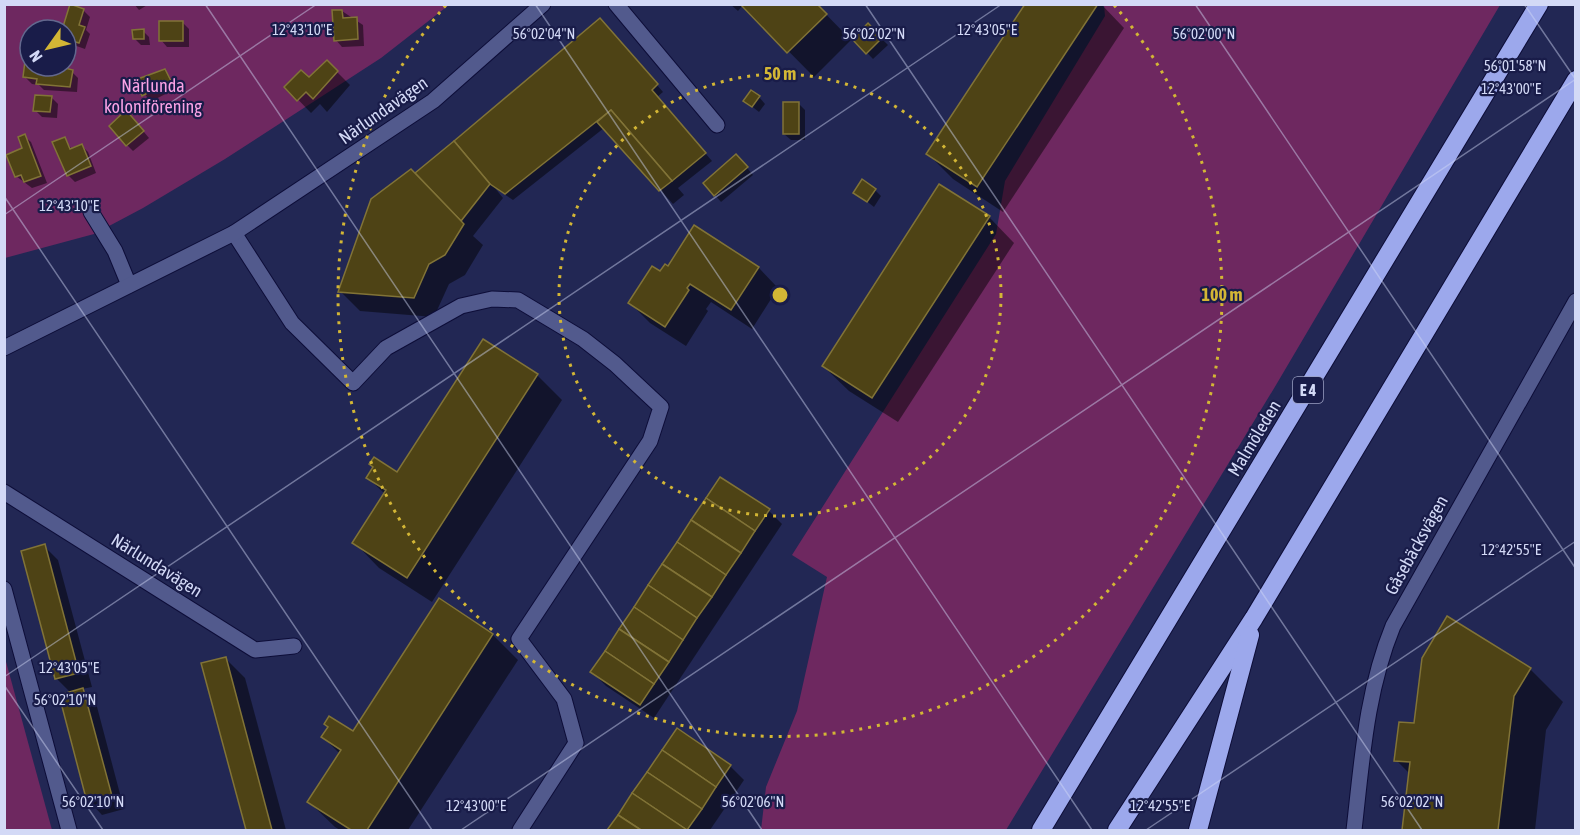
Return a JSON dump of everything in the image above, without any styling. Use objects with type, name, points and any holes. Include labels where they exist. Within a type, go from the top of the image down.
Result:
[{"type":"highway","name":"Malmöleden","points":[[1041,831],[1539,4]]},
{"type":"highway","points":[[1117,831],[1254,618],[1575,80]]},
{"type":"highway","points":[[1198,831],[1216,771],[1254,618]]},
{"type":"street","name":"Närlundavägen","points":[[4,348],[234,233],[433,101],[543,4]]},
{"type":"street","points":[[616,4],[717,125]]},
{"type":"street","points":[[91,212],[115,251],[129,285]]},
{"type":"street","points":[[234,233],[292,323],[353,383],[386,348],[460,306],[492,299],[518,300],[583,339],[615,364],[661,407],[650,441],[519,639],[564,699],[576,743],[520,831]]},
{"type":"street","name":"Gåsebäcksvägen","points":[[1354,831],[1369,706],[1378,663],[1393,626],[1575,301]]},
{"type":"street","name":"Närlundavägen","points":[[4,492],[255,650],[294,646]]},
{"type":"street","points":[[4,589],[71,829]]},
{"type":"green space","name":"Närlunda koloniförening","points":[[5,5],[449,5],[381,58],[225,159],[94,234],[5,258]]},
{"type":"green space","points":[[1104,5],[1500,5],[1276,385],[1006,830],[761,830],[766,787],[797,711],[827,577],[792,555],[996,234],[1005,181],[1105,16]]},
{"type":"green space","points":[[5,658],[52,830],[5,830]]},
{"type":"building","points":[[70,4],[84,9],[79,25],[85,27],[79,43],[78,18],[66,18]]},
{"type":"building","points":[[740,4],[817,4],[827,14],[787,53]]},
{"type":"building","points":[[1025,4],[1098,4],[977,187],[926,154]]},
{"type":"building","points":[[332,10],[342,10],[343,18],[357,17],[358,39],[334,41]]},
{"type":"building","points":[[600,18],[658,84],[652,90],[706,153],[672,181],[611,110],[505,194],[490,184],[454,141]]},
{"type":"building","points":[[159,21],[183,21],[183,41],[159,41]]},
{"type":"building","points":[[868,23],[882,38],[866,54],[852,39]]},
{"type":"building","points":[[144,29],[144,39],[133,39],[132,30]]},
{"type":"building","points":[[327,60],[338,71],[313,99],[306,92],[297,101],[284,87],[301,70],[309,77]]},
{"type":"building","points":[[165,69],[171,81],[142,96],[135,80]]},
{"type":"building","points":[[30,78],[72,78],[70,87],[36,84],[37,79]]},
{"type":"building","points":[[751,90],[760,96],[752,107],[743,101]]},
{"type":"building","points":[[35,95],[52,96],[50,112],[33,111]]},
{"type":"building","points":[[783,102],[799,102],[799,134],[783,134]]},
{"type":"building","points":[[126,110],[144,131],[126,146],[109,126]]},
{"type":"building","points":[[611,110],[672,181],[659,191],[597,122]]},
{"type":"building","points":[[25,134],[41,176],[24,182],[21,175],[15,177],[6,155],[22,148],[18,137]]},
{"type":"building","points":[[65,137],[70,149],[82,144],[91,166],[67,176],[52,142]]},
{"type":"building","points":[[454,141],[490,184],[461,221],[415,173]]},
{"type":"building","points":[[736,154],[748,167],[714,196],[703,183]]},
{"type":"building","points":[[411,169],[464,224],[445,255],[429,264],[414,298],[338,292],[371,199]]},
{"type":"building","points":[[862,179],[876,189],[867,202],[853,193]]},
{"type":"building","points":[[939,184],[990,216],[872,398],[822,366]]},
{"type":"building","points":[[694,225],[759,267],[731,310],[690,284],[687,288],[689,290],[665,327],[628,303],[652,266],[660,271],[665,264],[668,266]]},
{"type":"building","points":[[483,339],[538,374],[407,578],[352,543],[386,490],[366,478],[373,467],[369,464],[374,457],[397,472]]},
{"type":"building","points":[[720,477],[770,509],[755,531],[706,498]]},
{"type":"building","points":[[706,498],[755,531],[741,553],[691,520]]},
{"type":"building","points":[[691,520],[741,553],[726,575],[677,542]]},
{"type":"building","points":[[677,542],[726,575],[712,597],[662,564]]},
{"type":"building","points":[[45,544],[79,673],[55,679],[21,551]]},
{"type":"building","points":[[662,564],[712,597],[697,618],[648,585]]},
{"type":"building","points":[[648,585],[697,618],[683,640],[634,607]]},
{"type":"building","points":[[439,598],[493,634],[367,830],[351,830],[307,802],[341,750],[321,737],[328,727],[324,724],[329,716],[353,731]]},
{"type":"building","points":[[634,607],[683,640],[669,662],[619,629]]},
{"type":"building","points":[[1447,616],[1531,668],[1514,696],[1498,830],[1402,830],[1410,762],[1394,761],[1399,722],[1414,723],[1422,658]]},
{"type":"building","points":[[619,629],[669,662],[654,684],[605,651]]},
{"type":"building","points":[[605,651],[654,684],[640,705],[590,672]]},
{"type":"building","points":[[226,657],[272,830],[246,830],[201,663]]},
{"type":"building","points":[[83,688],[112,796],[87,802],[59,695]]},
{"type":"building","points":[[677,728],[731,765],[716,787],[662,750]]},
{"type":"building","points":[[662,750],[716,787],[702,809],[647,772]]},
{"type":"building","points":[[647,772],[702,809],[687,830],[632,793]]},
{"type":"building","points":[[632,793],[687,830],[641,830],[618,815]]},
{"type":"building","points":[[618,815],[641,830],[607,830]]}]
